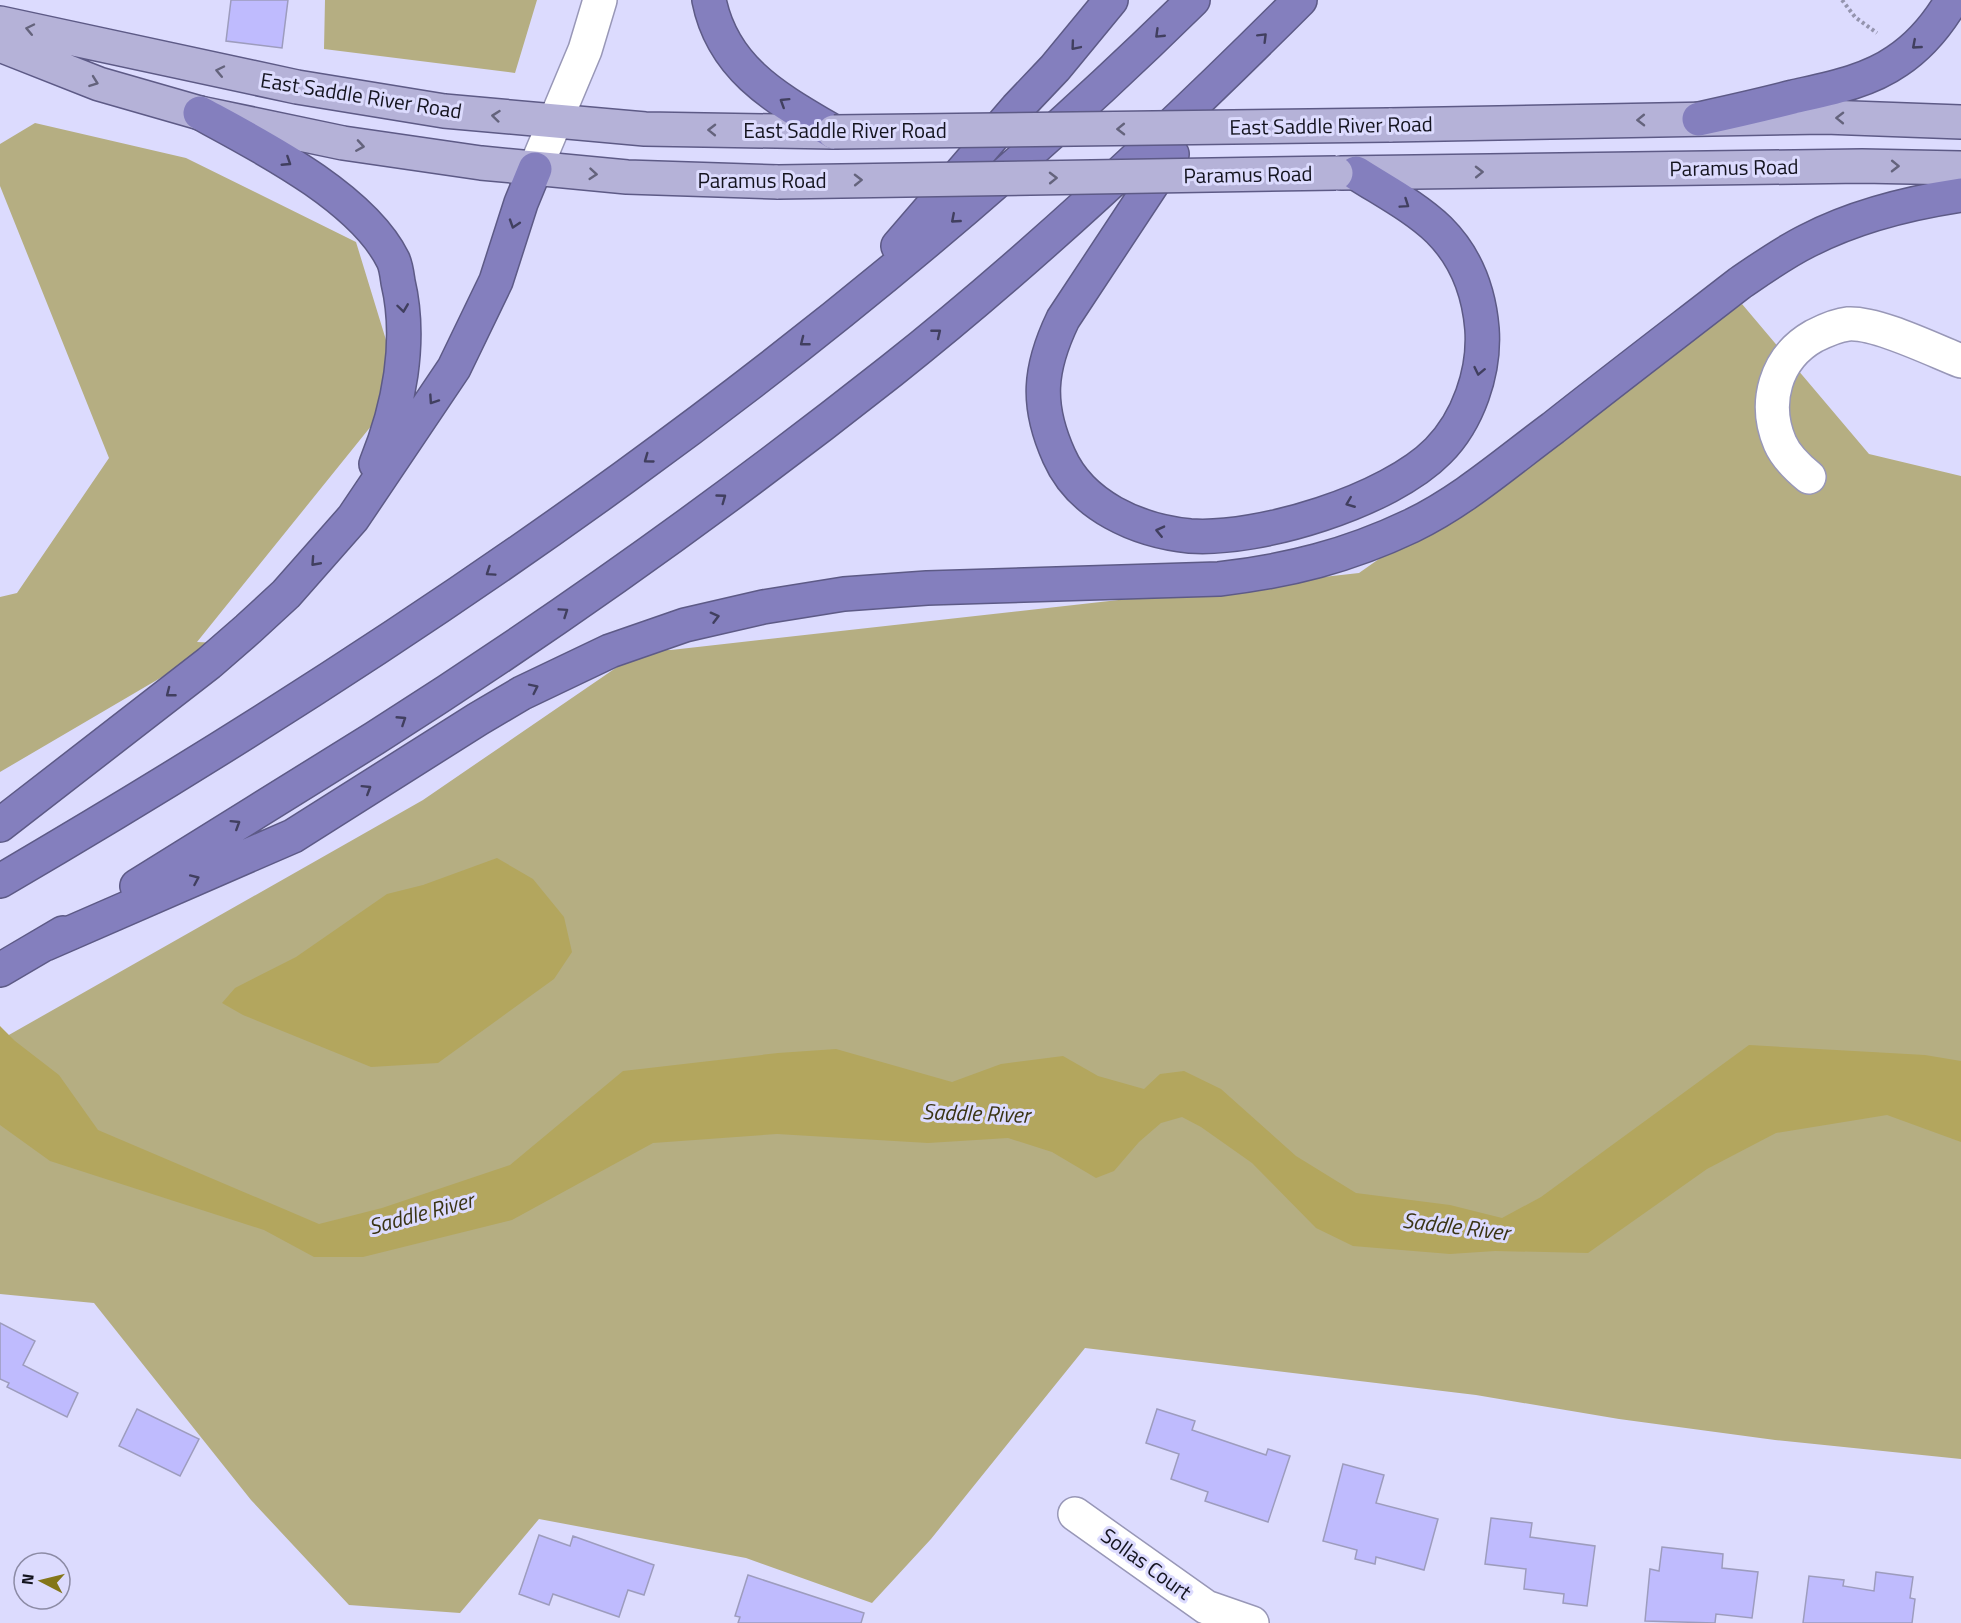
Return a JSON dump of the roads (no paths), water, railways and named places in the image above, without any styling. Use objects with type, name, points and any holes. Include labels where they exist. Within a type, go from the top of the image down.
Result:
[{"type":"highway","points":[[709,0],[719,32],[730,52],[744,69],[766,91],[834,132]]},
{"type":"highway","points":[[834,320],[1017,108],[1055,68],[1111,0]]},
{"type":"highway","points":[[0,881],[89,830],[311,692],[514,556],[730,400],[834,320],[1022,161],[1193,0]]},
{"type":"highway","points":[[0,970],[375,737],[462,680],[587,596],[754,475],[989,291],[1085,206],[1226,74],[1300,0]]},
{"type":"highway","points":[[1699,119],[1848,84],[1874,73],[1897,62],[1929,34],[1953,0]]},
{"type":"highway","points":[[1226,74],[1076,297],[1053,340],[1042,391],[1044,417],[1064,468],[1099,504],[1121,518],[1141,526],[1165,533],[1192,536],[1225,535],[1294,522],[1330,512],[1396,483],[1438,451],[1456,429],[1473,392],[1481,358],[1481,311],[1466,267],[1454,247],[1439,230],[1401,201],[1346,173]]},
{"type":"highway","points":[[200,113],[272,152],[314,180],[363,221],[381,241],[393,261],[405,323],[397,396],[386,439],[352,518]]},
{"type":"highway","points":[[0,825],[209,663],[286,594],[352,518],[454,368],[496,280],[521,203],[535,169]]},
{"type":"highway","points":[[45,944],[293,836],[522,693],[610,651],[685,625],[763,606],[844,594],[927,588],[1219,579],[1247,576],[1322,561],[1372,543],[1413,525],[1471,490],[1740,283],[1781,256],[1807,241],[1881,212],[1961,195]]},
{"type":"main road","name":"East Saddle River Road","points":[[0,23],[297,87],[444,111],[645,129],[834,132],[1699,119]]},
{"type":"main road","points":[[0,45],[99,84],[200,113],[407,154],[535,169]]},
{"type":"main road","points":[[1699,119],[1825,117],[1961,122]]},
{"type":"main road","name":"Paramus Road","points":[[535,169],[669,180],[778,182],[1862,166],[1961,168]]},
{"type":"street","points":[[535,169],[585,50],[600,0]]},
{"type":"street","points":[[1809,477],[1794,464],[1780,444],[1771,399],[1777,376],[1793,351],[1805,341],[1825,331],[1848,324],[1874,326],[1961,360]]},
{"type":"street","name":"Sollas Court","points":[[1075,1514],[1206,1607],[1252,1623]]},
{"type":"water","points":[[497,858],[533,879],[564,917],[572,952],[554,979],[438,1063],[371,1067],[243,1015],[222,1003],[235,988],[296,957],[387,894],[423,885]]},
{"type":"water","name":"Saddle River","points":[[0,1026],[15,1041],[59,1075],[98,1130],[319,1224],[382,1208],[510,1165],[623,1071],[778,1053],[836,1049],[952,1082],[1001,1064],[1063,1056],[1098,1076],[1144,1089],[1160,1074],[1184,1071],[1221,1089],[1296,1156],[1356,1193],[1450,1205],[1502,1218],[1541,1197],[1749,1045],[1925,1055],[1961,1061],[1961,1142],[1887,1115],[1776,1133],[1707,1169],[1588,1253],[1495,1251],[1450,1254],[1353,1246],[1316,1228],[1252,1163],[1201,1127],[1182,1117],[1161,1123],[1139,1142],[1114,1171],[1096,1178],[1052,1152],[1008,1138],[928,1143],[777,1134],[653,1143],[512,1220],[363,1257],[314,1257],[264,1230],[50,1161],[0,1125]]}]
